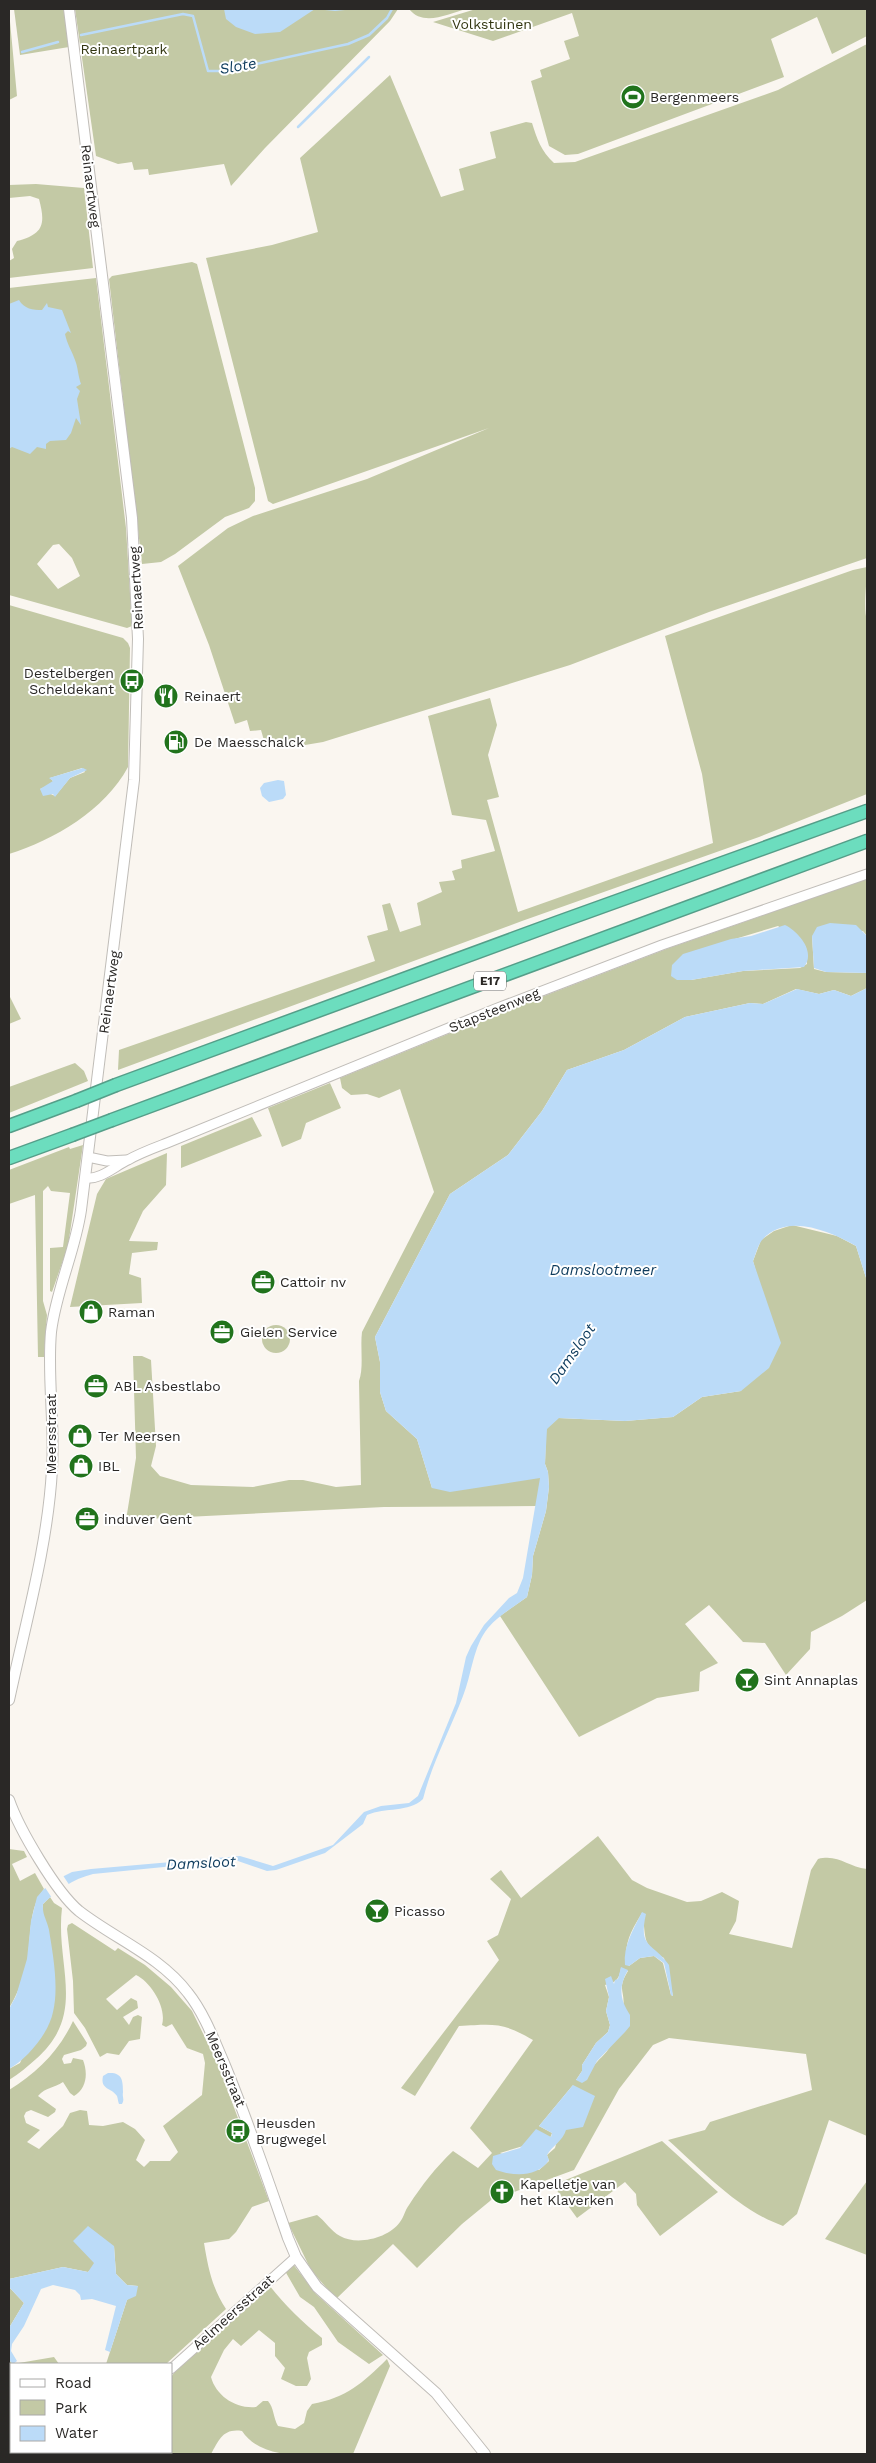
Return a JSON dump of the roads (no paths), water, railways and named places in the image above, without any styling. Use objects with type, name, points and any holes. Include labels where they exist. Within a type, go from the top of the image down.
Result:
[{"type":"highway","name":"E17","points":[[9,1126],[559,922],[867,811]]},
{"type":"highway","name":"E17","points":[[9,1158],[867,841]]},
{"type":"main road","name":"Reinaertweg","points":[[69,9],[132,518],[138,639],[134,780],[86,1174]]},
{"type":"main road","name":"Meersstraat","points":[[9,1700],[50,1499],[53,1448],[52,1331],[55,1308],[78,1232],[86,1174]]},
{"type":"main road","name":"Meersstraat","points":[[9,1800],[19,1822],[62,1893],[79,1910],[170,1973],[192,1998],[211,2033],[234,2087],[296,2257],[317,2287],[436,2393],[485,2454]]},
{"type":"street","name":"Stapsteenweg","points":[[86,1174],[91,1179],[99,1176],[127,1160],[523,998],[662,945],[867,874]]},
{"type":"street","name":"Stapsteenweg","points":[[88,1157],[106,1161],[127,1160]]},
{"type":"street","name":"Aelmeersstraat","points":[[172,2368],[296,2257]]},
{"type":"water","points":[[224,9],[315,9],[280,32],[255,34],[236,27],[226,19]]},
{"type":"water","points":[[315,9],[355,9],[335,11]]},
{"type":"water","points":[[19,300],[23,305],[32,309],[42,310],[47,303],[48,307],[62,310],[71,333],[68,331],[65,334],[66,338],[76,363],[81,384],[76,387],[80,391],[77,399],[81,425],[76,418],[71,433],[66,440],[50,441],[46,444],[46,449],[37,447],[30,454],[12,447],[9,449],[9,304]]},
{"type":"water","points":[[83,768],[87,770],[70,778],[55,797],[53,794],[43,796],[40,789],[53,781],[49,778]]},
{"type":"water","points":[[278,780],[284,781],[286,795],[283,799],[269,802],[262,796],[260,788],[264,783]]},
{"type":"water","points":[[830,923],[856,925],[867,936],[867,973],[826,972],[814,968],[812,936],[817,927]]},
{"type":"water","points":[[785,925],[796,932],[807,949],[807,961],[804,967],[743,971],[691,980],[677,980],[671,976],[672,965],[683,954]]},
{"type":"water","name":"Damslootmeer","points":[[867,988],[867,1281],[856,1246],[834,1235],[809,1227],[784,1227],[773,1231],[761,1241],[753,1261],[781,1343],[769,1368],[741,1391],[702,1397],[673,1417],[625,1421],[559,1418],[547,1429],[545,1464],[548,1472],[549,1487],[546,1511],[533,1556],[532,1575],[527,1597],[497,1619],[483,1635],[466,1688],[436,1760],[423,1799],[404,1808],[367,1815],[363,1824],[325,1853],[276,1870],[267,1871],[235,1860],[93,1874],[66,1886],[43,1904],[55,1971],[55,2002],[51,2020],[42,2037],[30,2052],[9,2069],[9,2009],[16,1996],[27,1959],[31,1921],[37,1897],[44,1889],[72,1872],[91,1869],[240,1856],[273,1866],[333,1845],[364,1812],[381,1806],[409,1803],[418,1796],[456,1703],[466,1657],[471,1646],[484,1625],[509,1598],[517,1593],[523,1578],[540,1478],[450,1492],[432,1488],[417,1439],[386,1411],[380,1392],[380,1362],[375,1337],[450,1194],[508,1155],[542,1111],[567,1070],[624,1050],[685,1017],[750,1003],[763,1004],[797,989],[819,994],[834,990],[851,996]]},
{"type":"water","points":[[642,1912],[646,1914],[644,1934],[648,1944],[669,1965],[673,1996],[671,1995],[664,1963],[654,1956],[640,1958],[629,1966],[625,1965],[627,1945]]},
{"type":"water","points":[[621,1967],[628,1970],[623,1982],[622,1999],[630,2015],[630,2026],[597,2061],[587,2080],[582,2083],[576,2080],[582,2071],[582,2065],[596,2043],[608,2032],[610,2025],[606,2011],[609,1997],[605,1979],[611,1976],[614,1984],[615,1980],[618,1979]]},
{"type":"water","points":[[108,2073],[119,2075],[122,2080],[122,2104],[119,2104],[115,2093],[103,2084],[103,2076]]},
{"type":"water","points":[[573,2085],[595,2096],[583,2127],[566,2130],[547,2155],[549,2160],[538,2170],[524,2174],[510,2174],[496,2170],[492,2164],[493,2156],[520,2148],[536,2129],[551,2137],[552,2133],[539,2126]]},
{"type":"water","points":[[88,2226],[114,2246],[116,2274],[127,2285],[138,2286],[136,2296],[127,2300],[110,2352],[105,2350],[116,2306],[92,2299],[81,2300],[80,2295],[75,2290],[53,2285],[41,2289],[24,2326],[12,2344],[11,2351],[17,2361],[12,2363],[9,2360],[9,2328],[24,2303],[9,2287],[9,2279],[63,2267],[88,2272],[94,2263],[73,2241]]},
{"type":"waterway","name":"Slote","points":[[81,35],[183,14],[193,16],[208,71],[224,71],[348,44],[369,35],[387,18],[392,9]]},
{"type":"waterway","name":"Slote","points":[[22,52],[58,42]]},
{"type":"waterway","points":[[298,127],[369,57]]},
{"type":"place","name":"Bergenmeers","points":[[633,97]]},
{"type":"place","name":"Destelbergen Scheldekant","points":[[132,681]]},
{"type":"place","name":"Reinaert","points":[[166,696]]},
{"type":"place","name":"De Maesschalck","points":[[176,742]]},
{"type":"place","name":"Cattoir nv","points":[[263,1282]]},
{"type":"place","name":"Raman","points":[[91,1312]]},
{"type":"place","name":"Gielen Service","points":[[222,1332]]},
{"type":"place","name":"ABL Asbestlabo","points":[[96,1386]]},
{"type":"place","name":"Ter Meersen","points":[[80,1436]]},
{"type":"place","name":"IBL","points":[[81,1466]]},
{"type":"place","name":"induver Gent","points":[[87,1519]]},
{"type":"place","name":"Sint Annaplas","points":[[747,1680]]},
{"type":"place","name":"Picasso","points":[[377,1911]]},
{"type":"place","name":"Heusden Brugwegel","points":[[238,2131]]},
{"type":"place","name":"Kapelletje van het Klaverken","points":[[502,2192]]},
{"type":"park label","name":"Volkstuinen","points":[[492,24]]},
{"type":"park label","name":"Reinaertpark","points":[[124,49]]},
{"type":"water label","name":"Damsloot","points":[[572,1354]]},
{"type":"water label","name":"Damsloot","points":[[201,1863]]}]
